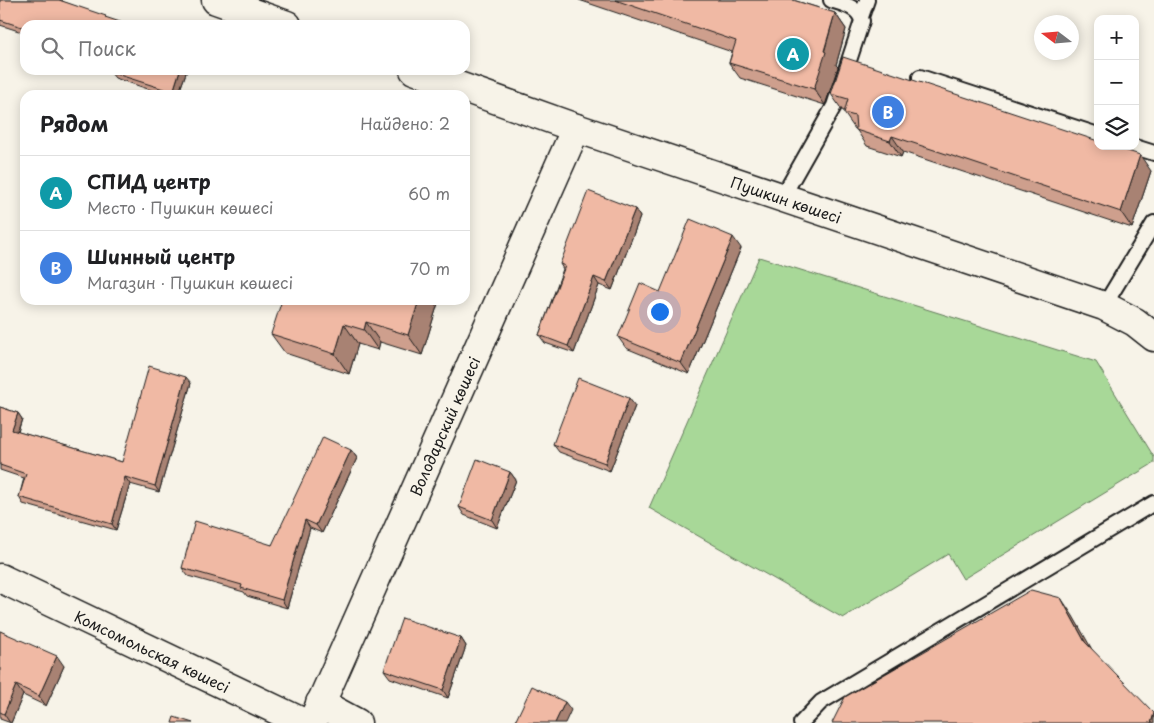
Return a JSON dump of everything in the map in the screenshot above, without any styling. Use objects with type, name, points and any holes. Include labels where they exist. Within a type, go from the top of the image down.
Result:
[{"type":"street","points":[[216,0],[273,20]]},
{"type":"street","name":"Пушкин көшесі","points":[[428,75],[470,90]]},
{"type":"street","name":"Пушкин көшесі","points":[[470,90],[576,128],[783,196],[940,252],[1104,306],[1135,322],[1154,337]]},
{"type":"street","name":"Володарский көшесі","points":[[312,716],[576,128]]},
{"type":"street","name":"Комсомольская көшесі","points":[[0,578],[312,716],[357,723]]},
{"type":"lane","points":[[831,0],[854,9],[861,17]]},
{"type":"lane","points":[[783,196],[834,106],[859,33],[861,17],[867,0]]},
{"type":"lane","points":[[920,77],[1094,134]]},
{"type":"lane","points":[[1139,148],[1154,153]]},
{"type":"lane","points":[[1104,306],[1154,223]]},
{"type":"lane","points":[[801,723],[821,702],[1154,504]]},
{"type":"green space","points":[[759,257],[1096,362],[1154,457],[1154,463],[963,579],[948,554],[843,618],[649,508]]},
{"type":"building","points":[[0,0],[59,0],[114,20],[20,20],[20,26],[0,20]]},
{"type":"building","points":[[615,0],[793,0],[835,13],[824,51],[826,52],[814,89],[729,63],[736,41]]},
{"type":"building","points":[[843,57],[1094,140],[1094,150],[1124,150],[1140,155],[1121,212],[892,136],[890,141],[856,130],[855,116],[844,113],[848,99],[831,94]]},
{"type":"building","points":[[119,75],[178,75],[174,90],[167,90]]},
{"type":"building","points":[[588,191],[635,209],[606,282],[594,277],[568,346],[539,335],[565,266],[560,264]]},
{"type":"building","points":[[690,219],[733,237],[681,363],[618,337],[640,283],[660,292]]},
{"type":"building","points":[[280,305],[417,305],[408,335],[366,322],[364,330],[344,324],[335,354],[271,334]]},
{"type":"building","points":[[149,366],[186,377],[155,486],[125,477],[112,524],[19,497],[26,474],[0,465],[0,407],[18,413],[12,430],[122,462]]},
{"type":"building","points":[[578,378],[629,398],[605,463],[553,444]]},
{"type":"building","points":[[323,437],[351,450],[316,525],[305,520],[282,600],[241,588],[242,585],[182,568],[195,521],[272,545]]},
{"type":"building","points":[[477,459],[510,472],[492,520],[459,507]]},
{"type":"building","points":[[1031,590],[1061,598],[1085,642],[1154,713],[1151,723],[832,723],[845,697]]},
{"type":"building","points":[[402,618],[461,638],[443,690],[384,670]]},
{"type":"building","points":[[0,631],[57,656],[39,696],[16,685],[4,714],[0,712]]},
{"type":"building","points":[[532,686],[565,702],[555,723],[515,722]]},
{"type":"building","points":[[174,717],[193,723],[172,723]]},
{"type":"place","name":"СПИД центр","points":[[793,54]]},
{"type":"place","name":"Шинный центр","points":[[888,112]]}]
